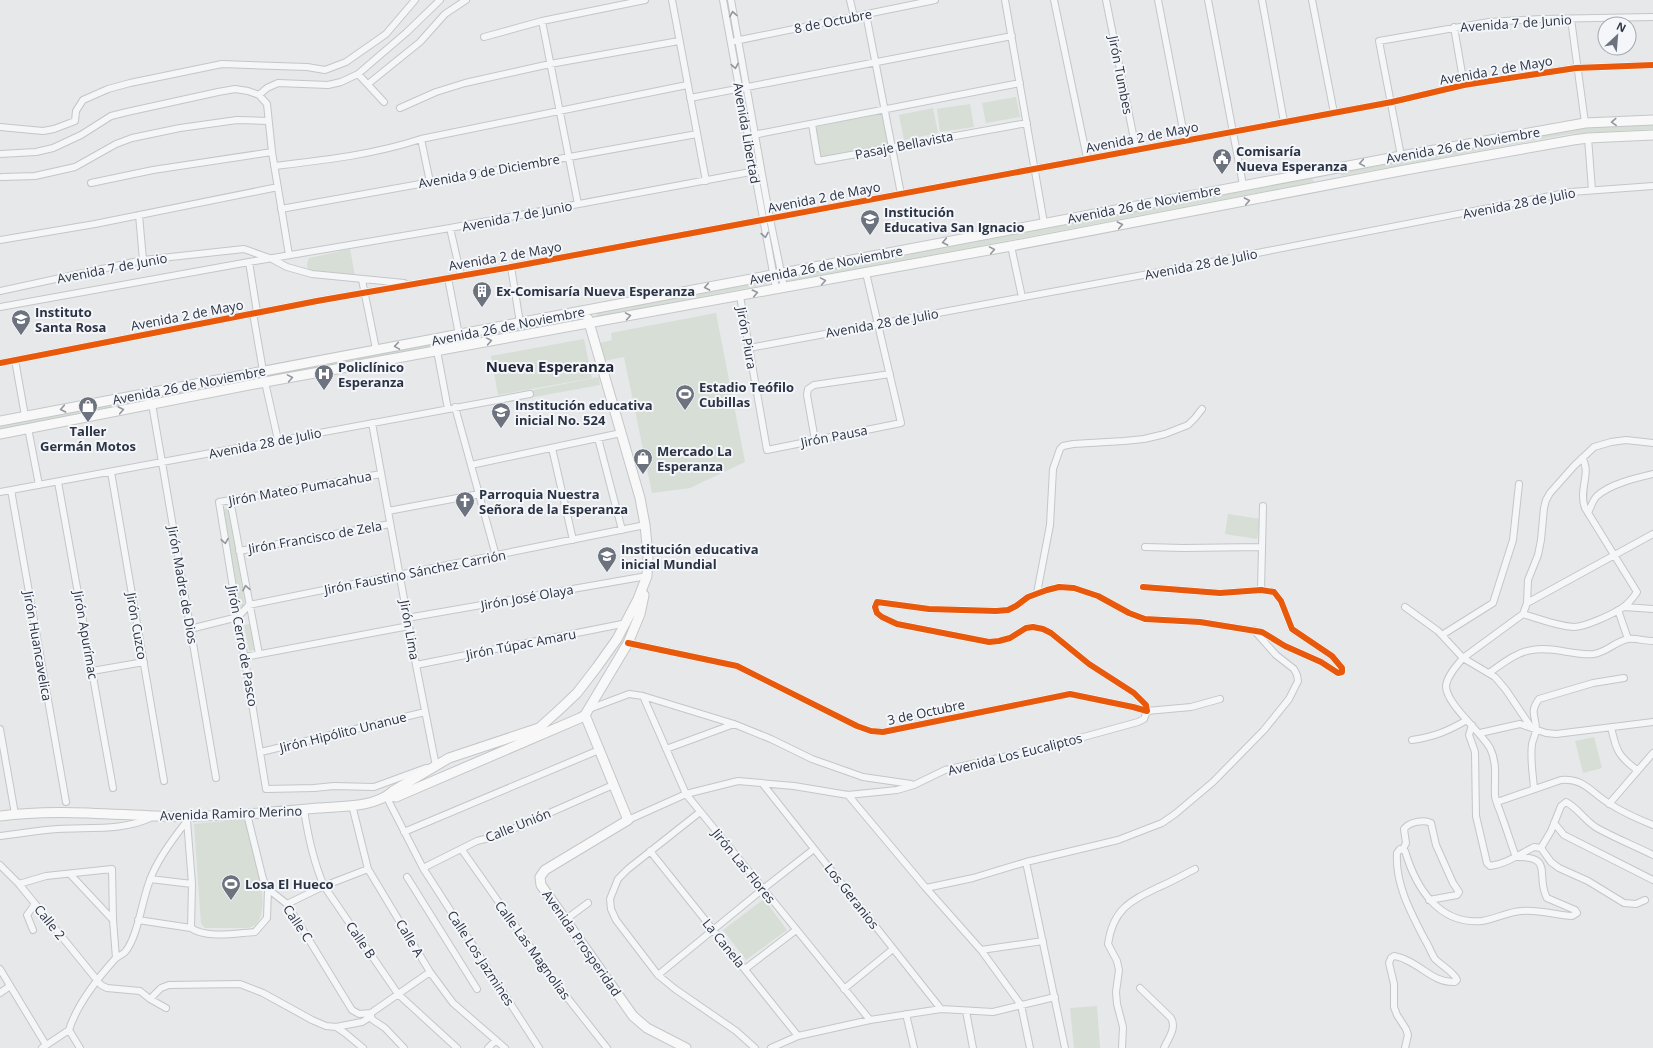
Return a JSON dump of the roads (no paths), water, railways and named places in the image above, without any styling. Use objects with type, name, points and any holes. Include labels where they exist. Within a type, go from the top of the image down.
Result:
[{"type":"main road","name":"Avenida 26 de Noviembre","points":[[0,421],[376,349],[436,340],[1328,169],[1585,123],[1653,120]]},
{"type":"main road","name":"Avenida 26 de Noviembre","points":[[0,434],[265,382],[866,273],[1588,138],[1653,135]]},
{"type":"main road","points":[[1328,169],[1331,185]]},
{"type":"main road","name":"Avenida Ramiro Merino","points":[[387,796],[396,797],[580,718],[587,712],[628,643],[640,614],[648,555],[645,525],[640,498],[585,311]]},
{"type":"main road","name":"Avenida Ramiro Merino","points":[[0,816],[69,812],[187,819],[365,804],[387,796],[449,758],[538,728],[577,693],[613,644],[638,599],[646,576]]},
{"type":"main road","points":[[587,712],[599,750],[628,820]]},
{"type":"main road","name":"Avenida Prosperidad","points":[[628,820],[545,870],[542,873],[540,881],[565,920],[636,1020],[647,1028],[686,1048]]},
{"type":"street","points":[[0,127],[43,130],[54,129],[75,121],[76,111],[83,100],[108,89],[222,64],[307,67],[325,70],[346,62],[375,43],[394,25],[415,0]]},
{"type":"street","points":[[259,95],[267,88],[278,83],[328,85],[341,82],[358,74],[408,32],[440,0]]},
{"type":"street","points":[[368,84],[420,42],[445,14],[466,0]]},
{"type":"street","points":[[484,37],[542,21],[645,0]]},
{"type":"street","points":[[672,0],[706,181]]},
{"type":"street","name":"Avenida Libertad","points":[[723,0],[753,172],[780,288]]},
{"type":"street","name":"Avenida Libertad","points":[[731,0],[770,219],[777,274]]},
{"type":"street","points":[[850,0],[854,17]]},
{"type":"street","name":"8 de Octubre","points":[[730,42],[935,0]]},
{"type":"street","points":[[1005,0],[1044,223]]},
{"type":"street","points":[[1054,0],[1087,158]]},
{"type":"street","name":"Jirón Tumbes","points":[[1106,0],[1136,149]]},
{"type":"street","points":[[1158,0],[1185,140]]},
{"type":"street","points":[[1208,0],[1243,186]]},
{"type":"street","points":[[1262,0],[1284,122]]},
{"type":"street","points":[[1312,0],[1334,113]]},
{"type":"street","points":[[866,14],[901,194]]},
{"type":"street","name":"Avenida 7 de Junio","points":[[1392,102],[1380,41],[1454,27],[1497,22],[1541,19],[1653,17]]},
{"type":"street","points":[[1571,19],[1585,123]]},
{"type":"street","points":[[542,21],[578,204]]},
{"type":"street","points":[[1454,27],[1464,85]]},
{"type":"street","points":[[690,98],[875,64],[1012,36]]},
{"type":"street","points":[[400,108],[436,92],[465,83],[550,64],[679,42]]},
{"type":"street","name":"Avenida 2 de Mayo","points":[[0,363],[255,313],[770,219],[1087,158],[1392,102],[1464,85],[1578,68],[1653,65]]},
{"type":"street","points":[[358,74],[384,102]]},
{"type":"street","points":[[747,136],[1020,83]]},
{"type":"street","points":[[274,166],[355,156],[390,149],[421,139],[687,85]]},
{"type":"street","points":[[0,154],[36,152],[53,148],[81,135],[111,116],[235,89],[248,91],[259,95],[267,104],[274,166],[289,255]]},
{"type":"street","points":[[1392,102],[1401,156]]},
{"type":"street","points":[[2,177],[35,176],[75,167],[116,144],[132,138],[180,128],[237,120],[268,121]]},
{"type":"street","name":"Pasaje Bellavista","points":[[812,124],[818,161],[1027,123]]},
{"type":"street","name":"Avenida 9 de Diciembre","points":[[281,209],[697,134]]},
{"type":"street","points":[[1588,138],[1592,190]]},
{"type":"street","points":[[421,139],[430,182]]},
{"type":"street","points":[[91,184],[153,170],[272,152]]},
{"type":"street","name":"Avenida 7 de Junio","points":[[0,307],[249,262],[450,228],[761,170]]},
{"type":"street","name":"Avenida 28 de Julio","points":[[749,348],[1022,298],[1571,192],[1653,186]]},
{"type":"street","points":[[0,240],[139,215],[278,187]]},
{"type":"street","points":[[139,215],[143,260]]},
{"type":"street","points":[[450,228],[461,276]]},
{"type":"street","points":[[1011,246],[1022,298]]},
{"type":"street","name":"Avenida 7 de Junio","points":[[0,291],[143,260],[244,249],[272,259]]},
{"type":"street","points":[[272,259],[287,268],[312,274],[414,284]]},
{"type":"street","points":[[249,262],[263,371]]},
{"type":"street","points":[[511,267],[520,323]]},
{"type":"street","points":[[815,440],[807,395],[808,389],[814,385],[890,374],[866,273]]},
{"type":"street","points":[[448,278],[459,335]]},
{"type":"street","points":[[362,280],[376,349]]},
{"type":"street","name":"Jirón Piura","points":[[740,296],[767,450]]},
{"type":"street","points":[[436,340],[448,409]]},
{"type":"street","points":[[15,360],[25,416]]},
{"type":"street","name":"Jirón Pausa","points":[[767,450],[901,423],[890,374]]},
{"type":"street","points":[[265,382],[278,440]]},
{"type":"street","name":"Jirón Madre de Dios","points":[[144,394],[152,404],[216,778]]},
{"type":"street","name":"Avenida 28 de Julio","points":[[0,492],[530,394]]},
{"type":"street","points":[[455,407],[496,556]]},
{"type":"street","points":[[1037,593],[1050,525],[1052,469],[1060,449],[1063,446],[1073,444],[1124,441],[1165,434],[1188,425],[1196,418],[1202,409]]},
{"type":"street","name":"Jirón Lima","points":[[372,423],[435,767]]},
{"type":"street","points":[[28,428],[39,485]]},
{"type":"street","points":[[471,465],[621,433]]},
{"type":"street","points":[[598,438],[622,530]]},
{"type":"street","points":[[1516,857],[1497,802],[1495,760],[1490,748],[1480,733],[1467,720],[1448,695],[1446,686],[1456,666],[1463,658],[1523,614],[1526,603],[1528,580],[1534,566],[1541,540],[1546,500],[1550,493],[1594,447],[1611,442],[1626,440],[1653,443]]},
{"type":"street","points":[[552,448],[573,540]]},
{"type":"street","points":[[1523,614],[1556,625],[1575,627],[1586,624],[1621,608],[1636,594],[1637,590],[1588,513],[1583,501],[1582,493],[1586,467],[1582,458]]},
{"type":"street","name":"Jirón Cuzco","points":[[111,472],[164,781]]},
{"type":"street","name":"Jirón Mateo Pumacahua","points":[[219,502],[381,474]]},
{"type":"street","points":[[1588,513],[1592,503],[1602,492],[1627,481],[1653,474]]},
{"type":"street","name":"Jirón Apurímac","points":[[58,482],[113,788]]},
{"type":"street","points":[[1442,635],[1493,603],[1512,540],[1519,484]]},
{"type":"street","name":"Jirón Huancavelica","points":[[11,490],[66,802]]},
{"type":"street","name":"Jirón Francisco de Zela","points":[[388,511],[479,494]]},
{"type":"street","name":"Jirón Cerro de Pasco","points":[[230,500],[259,654]]},
{"type":"street","name":"Jirón Cerro de Pasco","points":[[219,502],[267,790],[334,786],[374,787],[425,768],[435,767]]},
{"type":"street","points":[[1261,590],[1263,506]]},
{"type":"street","name":"Jirón Francisco de Zela","points":[[239,551],[390,524]]},
{"type":"street","name":"Jirón Faustino Sánchez Carrión","points":[[249,605],[645,525]]},
{"type":"street","points":[[1526,603],[1653,534]]},
{"type":"street","points":[[1145,547],[1262,547]]},
{"type":"street","name":"Jirón José Olaya","points":[[408,618],[646,576]]},
{"type":"street","points":[[1143,587],[1220,593],[1261,590],[1274,592],[1279,597],[1292,629],[1332,656],[1342,668],[1342,672],[1338,673],[1321,662],[1285,646],[1262,632],[1254,629],[1200,622],[1145,619],[1136,617],[1091,593],[1074,588],[1059,587],[1037,593],[1008,610],[929,609],[880,602],[875,603],[875,607],[882,617],[897,624],[989,642],[1010,638],[1026,628],[1033,626],[1043,629],[1051,633],[1100,671],[1134,693],[1146,705],[1147,711],[1191,707],[1220,699]]},
{"type":"street","points":[[190,628],[238,617],[249,605]]},
{"type":"street","points":[[1405,607],[1442,635],[1463,658],[1495,677],[1534,728]]},
{"type":"street","points":[[1621,608],[1653,609]]},
{"type":"street","points":[[1621,608],[1628,639]]},
{"type":"street","name":"Jirón Túpac Amaru","points":[[416,665],[626,623]]},
{"type":"street","points":[[245,657],[409,626]]},
{"type":"street","points":[[926,888],[972,878],[1026,862],[1118,840],[1162,823],[1213,782],[1264,730],[1289,699],[1298,681],[1294,669],[1276,655],[1254,629]]},
{"type":"street","points":[[1489,673],[1508,659],[1532,650],[1594,654],[1602,652],[1628,639],[1653,641]]},
{"type":"street","name":"3 de Octubre","points":[[628,643],[737,666],[857,726],[870,731],[883,732],[1070,694],[1147,711]]},
{"type":"street","points":[[92,671],[144,662]]},
{"type":"street","points":[[1534,789],[1532,745],[1534,728],[1532,714],[1534,706],[1539,699],[1593,682],[1624,678]]},
{"type":"street","points":[[587,712],[629,694],[643,696],[734,724],[771,739],[812,759],[863,777],[914,785]]},
{"type":"street","name":"Jirón Las Flores","points":[[643,696],[686,794],[870,1020]]},
{"type":"street","name":"Avenida Los Eucaliptos","points":[[686,794],[738,781],[848,795],[897,790],[914,785],[945,770],[1072,741],[1138,722],[1144,719],[1147,711]]},
{"type":"street","name":"Jirón Hipólito Unanue","points":[[261,752],[425,712]]},
{"type":"street","points":[[1412,740],[1429,737],[1447,731],[1467,720]]},
{"type":"street","points":[[1480,733],[1520,724],[1556,734],[1653,722]]},
{"type":"street","points":[[666,749],[734,724]]},
{"type":"street","points":[[1472,725],[1469,735],[1475,752],[1476,816],[1487,863],[1490,866],[1496,865],[1516,857],[1534,847],[1541,848],[1551,862],[1559,868],[1588,881],[1624,903],[1636,904],[1645,900]]},
{"type":"street","points":[[1611,727],[1615,745],[1619,753],[1624,760],[1637,770]]},
{"type":"street","points":[[0,729],[15,814]]},
{"type":"street","points":[[404,832],[599,750]]},
{"type":"street","points":[[1609,804],[1653,753]]},
{"type":"street","points":[[1497,802],[1561,780],[1571,780],[1580,782],[1609,804],[1637,819],[1653,825]]},
{"type":"street","name":"Los Geranios","points":[[762,783],[941,1009]]},
{"type":"street","name":"Calle Unión","points":[[423,868],[462,850],[477,841],[497,836],[613,785]]},
{"type":"street","name":"Avenida Prosperidad","points":[[628,820],[686,794]]},
{"type":"street","points":[[848,795],[926,888],[981,950],[1021,1006],[1030,1048]]},
{"type":"street","name":"Calle Los Jazmines","points":[[387,796],[423,868],[539,1048]]},
{"type":"street","points":[[1541,848],[1554,823],[1560,806],[1566,802],[1571,804],[1597,828],[1653,855]]},
{"type":"street","name":"Calle A","points":[[352,805],[368,869],[430,972],[453,1003],[495,1041],[505,1048]]},
{"type":"street","name":"Calle B","points":[[304,810],[308,840],[316,868],[324,886],[398,994],[457,1048]]},
{"type":"street","points":[[700,812],[628,868],[618,879],[610,898],[611,909],[616,920],[658,975],[675,989],[736,1031],[755,1048]]},
{"type":"street","points":[[138,920],[191,928],[198,933],[206,934],[255,932],[267,918],[268,889],[247,814]]},
{"type":"street","points":[[0,836],[57,829],[112,826],[140,822],[154,816]]},
{"type":"street","points":[[0,969],[44,1047],[69,1030],[73,1017],[98,980],[116,958],[125,952],[132,938],[150,879],[187,819]]},
{"type":"street","points":[[187,819],[192,884],[191,928]]},
{"type":"street","points":[[1405,1048],[1408,1035],[1406,1029],[1396,1015],[1394,1007],[1394,984],[1389,963],[1391,958],[1394,956],[1407,960],[1423,971],[1442,981],[1455,982],[1457,980],[1456,977],[1434,958],[1408,908],[1398,879],[1396,862],[1397,853],[1400,849],[1403,849],[1406,843],[1404,829],[1407,825],[1425,821],[1431,823],[1436,845],[1453,883],[1459,892],[1457,895],[1429,900]]},
{"type":"street","points":[[1554,823],[1564,835],[1653,880]]},
{"type":"street","points":[[658,975],[814,849]]},
{"type":"street","points":[[1403,849],[1422,891],[1429,900],[1451,916],[1463,920],[1483,921],[1519,911],[1572,916],[1577,914],[1575,910],[1547,898],[1544,890],[1541,866],[1535,859],[1528,857],[1516,857]]},
{"type":"street","name":"Calle Las Magnolias","points":[[462,850],[555,982],[607,1048]]},
{"type":"street","name":"La Canela","points":[[650,851],[798,1036]]},
{"type":"street","points":[[1026,862],[1065,1048]]},
{"type":"street","name":"Calle 2","points":[[0,864],[19,884],[98,980]]},
{"type":"street","points":[[19,884],[46,876],[112,869],[113,920],[116,958]]},
{"type":"street","points":[[287,904],[324,886],[368,869]]},
{"type":"street","points":[[1122,1048],[1123,1027],[1117,1004],[1116,992],[1119,970],[1117,960],[1108,944],[1111,929],[1118,914],[1131,901],[1195,869]]},
{"type":"street","points":[[70,874],[113,920]]},
{"type":"street","points":[[407,877],[476,989]]},
{"type":"street","points":[[150,879],[192,884]]},
{"type":"street","name":"Calle C","points":[[268,889],[287,904],[352,1010],[359,1014],[371,1013]]},
{"type":"street","points":[[565,920],[588,903]]},
{"type":"street","points":[[33,930],[26,915],[35,904]]},
{"type":"street","points":[[745,969],[796,930]]},
{"type":"street","points":[[981,950],[1043,941]]},
{"type":"street","points":[[844,989],[894,949]]},
{"type":"street","points":[[336,1027],[362,1022],[371,1013],[430,972]]},
{"type":"street","points":[[98,980],[101,985],[107,988],[140,990],[150,999],[166,1008]]},
{"type":"street","points":[[150,999],[161,988],[169,985],[240,984],[263,993],[312,1020],[336,1027],[363,1048]]},
{"type":"street","points":[[0,993],[10,986]]},
{"type":"street","points":[[1140,988],[1171,1018],[1174,1023],[1174,1027],[1164,1048]]},
{"type":"street","points":[[771,1048],[798,1036],[870,1020],[941,1009],[993,1012],[1055,997]]},
{"type":"street","points":[[966,1011],[973,1048]]},
{"type":"street","points":[[371,1013],[370,1017],[384,1028],[404,1048]]},
{"type":"street","points":[[906,1014],[914,1048]]},
{"type":"street","points":[[69,1030],[80,1048]]},
{"type":"street","points":[[488,1048],[495,1041]]},
{"type":"place","name":"Comisaría Nueva Esperanza","points":[[1222,175]]},
{"type":"place","name":"Institución Educativa San Ignacio","points":[[870,236]]},
{"type":"place","name":"Ex-Comisaría Nueva Esperanza","points":[[482,308]]},
{"type":"place","name":"Instituto Santa Rosa","points":[[21,336]]},
{"type":"place","name":"Policlínico Esperanza","points":[[324,391]]},
{"type":"place","name":"Estadio Teófilo Cubillas","points":[[685,411]]},
{"type":"place","name":"Taller Germán Motos","points":[[88,423]]},
{"type":"place","name":"Institución educativa inicial No. 524","points":[[501,429]]},
{"type":"place","name":"Mercado La Esperanza","points":[[643,475]]},
{"type":"place","name":"Parroquia Nuestra Señora de la Esperanza","points":[[465,518]]},
{"type":"place","name":"Institución educativa inicial Mundial","points":[[607,573]]},
{"type":"place","name":"Losa El Hueco","points":[[231,901]]},
{"type":"district","name":"Nueva Esperanza","points":[[550,367]]}]
